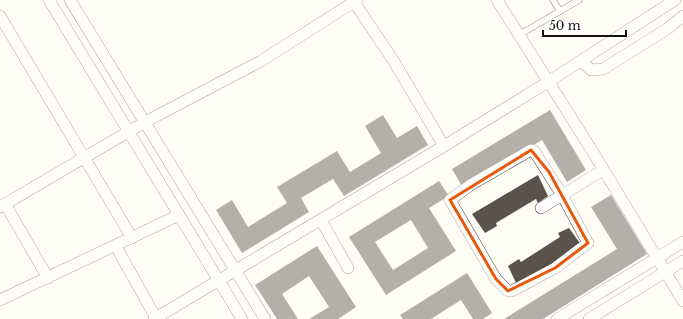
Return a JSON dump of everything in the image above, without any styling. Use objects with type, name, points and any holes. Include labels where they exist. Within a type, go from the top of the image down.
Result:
[{"type":"street","points":[[49,0],[242,319]]},
{"type":"street","points":[[70,0],[265,319]]},
{"type":"street","points":[[498,0],[683,301]]},
{"type":"street","points":[[119,252],[155,318],[444,146],[548,82],[675,0]]},
{"type":"street","points":[[679,0],[683,3]]},
{"type":"street","points":[[48,278],[3,206],[145,122],[261,61],[356,1],[444,146]]},
{"type":"street","points":[[0,16],[83,158],[132,238]]},
{"type":"street","points":[[581,61],[591,70],[603,69],[667,29],[683,16]]},
{"type":"street","points":[[93,73],[109,64]]},
{"type":"street","points":[[531,150],[549,172],[562,195],[587,240],[587,245],[555,268],[512,290],[505,289],[496,279],[477,243],[450,202],[451,198],[472,184],[531,150]]},
{"type":"street","points":[[541,208],[603,170]]},
{"type":"street","points":[[0,300],[179,215]]},
{"type":"street","points":[[321,220],[348,268]]},
{"type":"street","points":[[557,319],[683,242]]},
{"type":"street","points":[[589,319],[683,261]]},
{"type":"lane","points":[[553,0],[560,11]]},
{"type":"lane","points":[[519,35],[579,0]]},
{"type":"highlighted area","points":[[531,150],[549,172],[588,243],[555,268],[508,291],[496,279],[450,200]]},
{"type":"building","points":[[550,110],[586,170],[567,182],[542,140],[463,188],[452,169]]},
{"type":"building","points":[[383,115],[397,138],[417,126],[428,145],[344,196],[333,179],[301,198],[309,212],[242,253],[216,210],[232,200],[248,227],[287,203],[277,187],[337,151],[350,172],[381,153],[365,126]]},
{"type":"building","points":[[538,175],[548,196],[538,203],[536,199],[496,223],[497,226],[485,233],[472,214]]},
{"type":"building","points":[[439,181],[449,196],[429,208],[456,251],[386,295],[349,237]],"holes":[[[411,220],[428,248],[393,270],[375,242]]]},
{"type":"building","points":[[611,195],[647,254],[543,319],[504,319],[617,249],[591,207]]},
{"type":"building","points":[[569,228],[582,246],[518,287],[508,266],[519,259],[521,262],[560,237],[558,233]]},
{"type":"building","points":[[317,246],[356,307],[338,319],[309,319],[329,307],[309,276],[282,294],[298,319],[277,319],[255,285]]},
{"type":"building","points":[[467,273],[492,313],[483,319],[473,319],[461,300],[431,319],[403,319],[400,315]]}]
